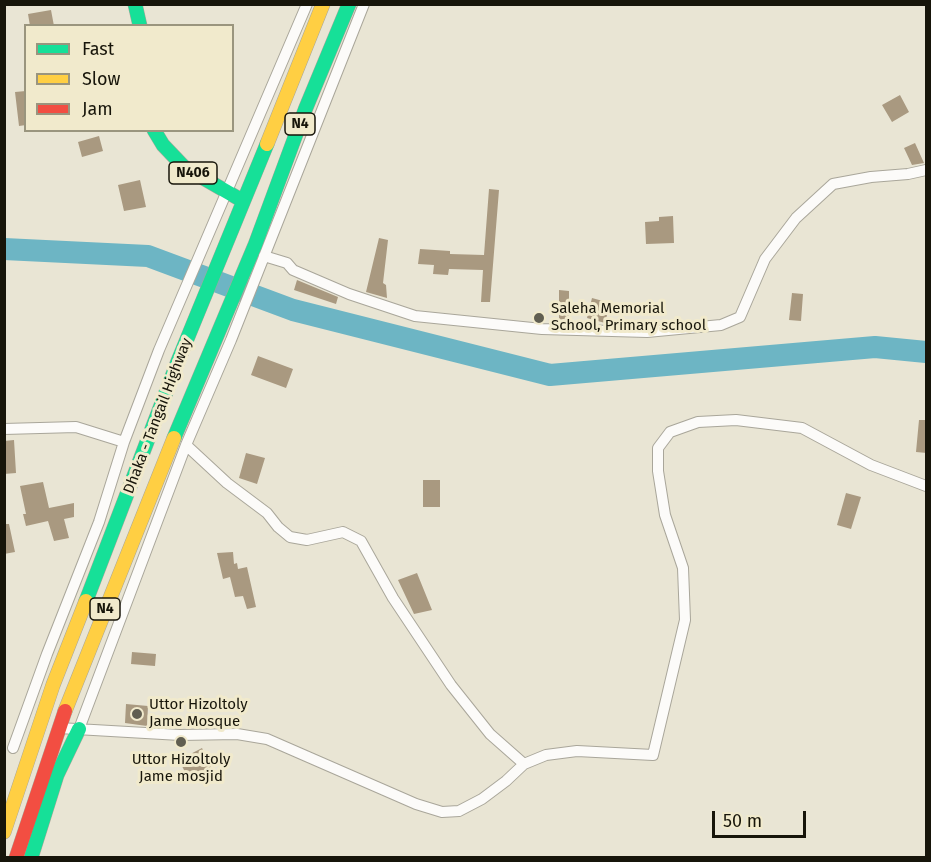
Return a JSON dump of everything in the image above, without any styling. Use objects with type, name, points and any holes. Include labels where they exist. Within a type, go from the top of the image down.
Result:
[{"type":"main road","points":[[135,4],[140,24]]},
{"type":"main road","name":"N4","points":[[259,251],[305,110],[349,4]]},
{"type":"main road","name":"Dhaka - Tangail Highway","points":[[4,832],[53,685],[178,361],[232,232],[319,7]]},
{"type":"main road","name":"N406","points":[[155,132],[163,145],[184,167],[243,201]]},
{"type":"main road","name":"Dhaka - Tangail Highway","points":[[16,858],[59,728],[204,365],[259,251]]},
{"type":"main road","points":[[31,858],[57,775],[79,729]]},
{"type":"street","points":[[31,747],[9,748],[99,522],[124,442],[159,350],[307,4]]},
{"type":"street","points":[[79,729],[186,445],[231,340],[259,251],[364,4]]},
{"type":"street","points":[[259,251],[287,263],[293,270],[348,294],[415,316],[542,329],[647,332],[721,325],[740,317],[765,259],[796,218],[833,184],[927,170]]},
{"type":"street","points":[[59,728],[180,735],[237,734],[267,739],[416,804],[442,812],[459,812],[506,782],[524,764],[546,755],[578,751],[653,755],[686,620],[683,568],[665,514],[658,471],[658,448],[670,432],[698,422],[736,420],[802,428],[871,465],[927,486]]},
{"type":"street","points":[[4,429],[76,428],[124,442]]},
{"type":"street","points":[[186,445],[227,483],[267,513],[290,537],[307,540],[343,532],[361,541],[393,598],[451,685],[490,735],[524,764]]},
{"type":"building","points":[[51,10],[54,24],[30,24],[28,14]]},
{"type":"building","points":[[24,91],[24,125],[19,126],[15,92]]},
{"type":"building","points":[[900,95],[909,112],[892,122],[882,105]]},
{"type":"building","points":[[99,136],[103,151],[82,157],[78,142]]},
{"type":"building","points":[[915,143],[924,163],[912,165],[904,148]]},
{"type":"building","points":[[140,180],[146,207],[124,211],[118,185]]},
{"type":"building","points":[[489,189],[499,190],[490,302],[481,302],[483,270],[449,269],[448,275],[433,274],[434,265],[418,264],[420,249],[450,251],[450,254],[484,255]]},
{"type":"building","points":[[673,216],[674,243],[646,244],[645,222],[659,221],[659,217]]},
{"type":"building","points":[[379,238],[388,240],[383,283],[386,285],[387,298],[366,292]]},
{"type":"building","points":[[297,280],[338,297],[336,304],[294,290]]},
{"type":"building","points":[[559,290],[569,291],[569,322],[559,322]]},
{"type":"building","points":[[792,293],[803,294],[801,321],[789,320]]},
{"type":"building","points":[[592,298],[610,303],[605,323],[587,318]]},
{"type":"building","points":[[258,356],[293,369],[286,388],[251,375]]},
{"type":"building","points":[[919,420],[927,420],[927,453],[916,452]]},
{"type":"building","points":[[14,440],[16,473],[4,474],[4,441]]},
{"type":"building","points":[[246,453],[265,458],[257,484],[239,478]]},
{"type":"building","points":[[423,480],[440,480],[440,507],[423,507]]},
{"type":"building","points":[[43,482],[49,508],[74,503],[74,517],[64,519],[69,538],[54,541],[48,521],[26,526],[20,486]]},
{"type":"building","points":[[846,493],[861,497],[851,529],[837,525]]},
{"type":"building","points":[[4,524],[9,524],[15,552],[4,554]]},
{"type":"building","points":[[233,552],[234,564],[237,563],[238,569],[247,567],[256,607],[247,609],[243,596],[235,597],[230,577],[223,579],[217,553]]},
{"type":"building","points":[[417,573],[432,610],[414,614],[398,580]]},
{"type":"building","points":[[132,652],[156,654],[155,666],[131,664]]},
{"type":"building","name":"Uttor Hizoltoly Jame Mosque","points":[[126,704],[148,706],[147,726],[125,723]]},
{"type":"building","points":[[202,748],[211,767],[188,778],[179,760]]},
{"type":"waterway","points":[[4,249],[148,256],[293,310],[550,375],[875,347],[926,352]]},
{"type":"traffic: fast","points":[[135,4],[140,24]]},
{"type":"traffic: fast","points":[[174,438],[255,245],[305,110],[349,4]]},
{"type":"traffic: fast","points":[[155,132],[163,145],[184,167],[243,201]]},
{"type":"traffic: fast","points":[[86,601],[178,361],[267,144]]},
{"type":"traffic: fast","points":[[31,858],[57,775],[79,729]]},
{"type":"traffic: slow","points":[[267,144],[323,4]]},
{"type":"traffic: slow","points":[[65,711],[174,438]]},
{"type":"traffic: slow","points":[[4,832],[53,685],[86,601]]},
{"type":"traffic: jam","points":[[16,858],[65,711]]},
{"type":"place","name":"Saleha Memorial School, Primary school","points":[[539,318]]},
{"type":"place","name":"Uttor Hizoltoly Jame Mosque","points":[[137,714]]},
{"type":"place","name":"Uttor Hizoltoly Jame mosjid","points":[[181,742]]}]
